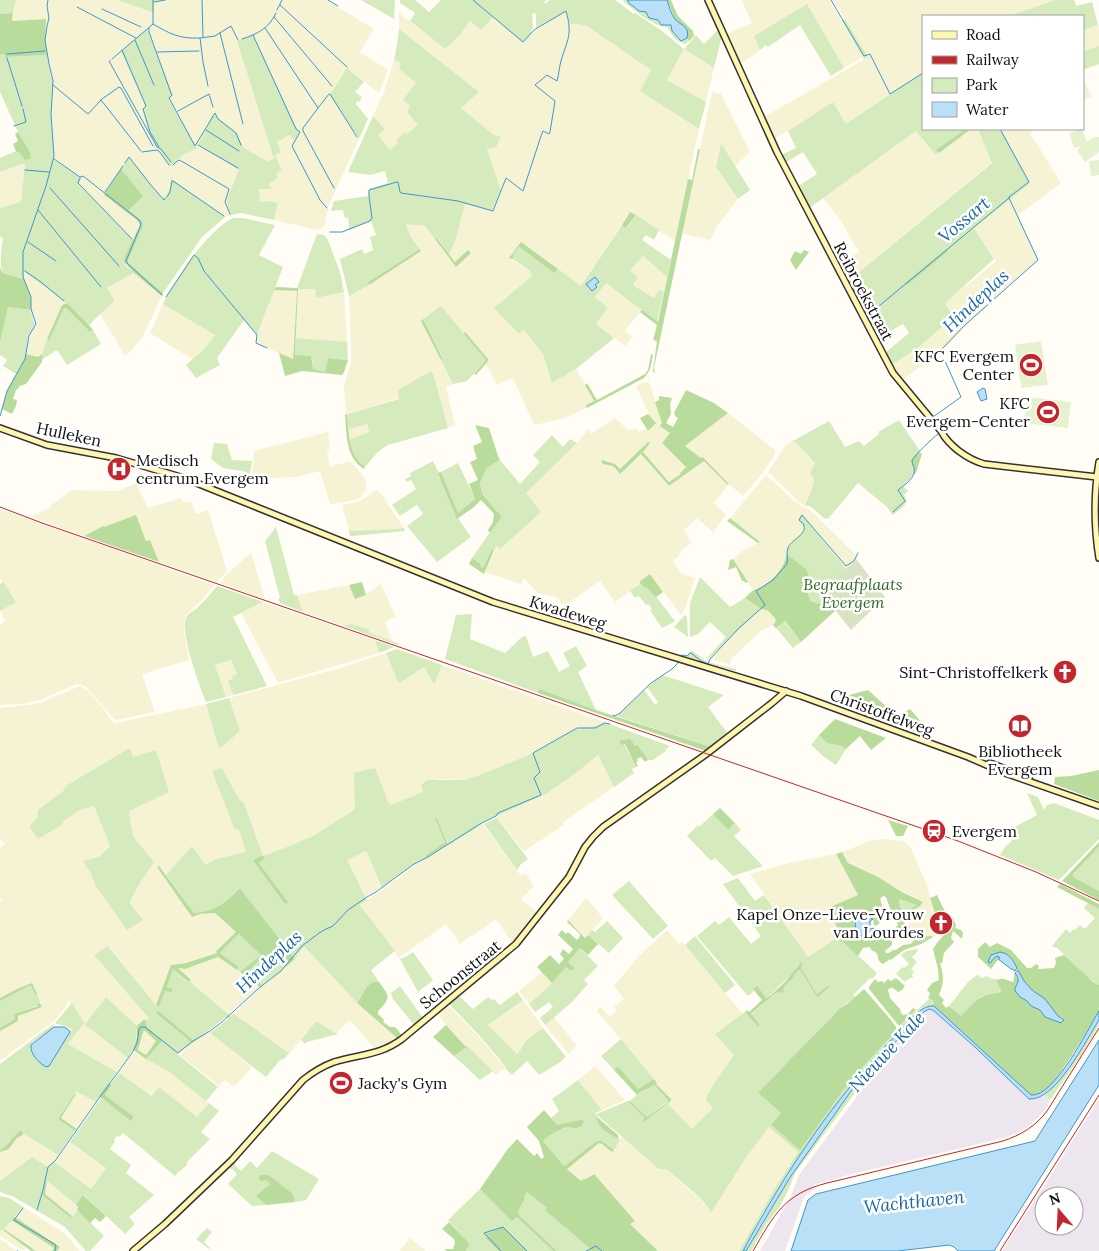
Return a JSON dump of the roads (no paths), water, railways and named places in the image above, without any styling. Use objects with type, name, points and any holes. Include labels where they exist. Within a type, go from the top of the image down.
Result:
[{"type":"street","name":"Reibroekstraat","points":[[708,0],[777,152],[870,329],[897,378],[941,431],[943,436],[968,458],[984,464],[1097,477]]},
{"type":"street","name":"Hulleken","points":[[0,428],[47,445],[102,454],[160,471],[208,487],[348,544]]},
{"type":"street","points":[[1099,462],[1096,535],[1099,558]]},
{"type":"street","name":"Kwadeweg","points":[[348,544],[500,604],[786,691]]},
{"type":"street","name":"Christoffelweg","points":[[786,691],[834,707],[968,757],[1005,773],[1099,806]]},
{"type":"street","name":"Schoonstraat","points":[[133,1251],[165,1224],[232,1160],[303,1080],[332,1062],[376,1052],[402,1039],[516,944],[564,884],[589,842],[603,827],[705,755],[772,704],[786,691]]},
{"type":"water","points":[[627,0],[667,0],[674,17],[686,29],[687,38],[681,41],[672,31],[671,25],[661,25],[658,20],[649,18],[646,12],[639,11]]},
{"type":"water","points":[[595,277],[599,282],[592,291],[586,284]]},
{"type":"water","points":[[983,388],[985,389],[987,399],[981,401],[977,392]]},
{"type":"water","points":[[862,918],[873,919],[870,921],[869,927],[871,929],[874,928],[874,931],[869,939],[861,936],[856,928],[856,921]]},
{"type":"water","points":[[1000,952],[1009,956],[1017,968],[1015,971],[998,959],[1000,958],[998,956],[990,963],[988,962],[991,955]]},
{"type":"water","points":[[1018,970],[1032,990],[1045,999],[1058,1016],[1064,1020],[1061,1023],[1045,1017],[1040,1010],[1031,1006],[1015,991],[1018,977],[1015,973]]},
{"type":"water","points":[[934,1006],[1031,1095],[1040,1093],[1050,1086],[1060,1074],[1070,1061],[1099,1011],[1099,1020],[1060,1080],[1039,1097],[1029,1099],[934,1011],[930,1009],[925,1011],[860,1079],[789,1179],[746,1251],[743,1251],[794,1164],[832,1109],[909,1021],[921,1010]]},
{"type":"water","points":[[54,1027],[64,1027],[70,1032],[49,1066],[46,1067],[35,1058],[31,1045]]},
{"type":"water","name":"Wachthaven","points":[[1099,1040],[1099,1085],[994,1251],[958,1251],[949,1245],[898,1251],[791,1251],[808,1200],[816,1194],[1035,1141]]},
{"type":"waterway","points":[[0,416],[7,391],[25,359],[29,336],[36,324],[31,309],[31,297],[23,277],[23,252],[46,186],[54,156],[51,115],[53,81],[45,40],[49,18],[48,0]]},
{"type":"waterway","points":[[112,59],[153,24],[153,0]]},
{"type":"waterway","points":[[154,2],[165,0]]},
{"type":"waterway","points":[[202,0],[203,37]]},
{"type":"waterway","points":[[277,10],[282,0]]},
{"type":"waterway","points":[[328,0],[338,6]]},
{"type":"waterway","points":[[330,232],[342,232],[370,221],[372,218],[369,190],[397,182],[401,193],[458,201],[493,211],[506,178],[523,191],[543,131],[549,134],[550,132],[555,101],[535,85],[547,75],[557,81],[569,32],[566,11],[534,30],[523,42],[473,0]]},
{"type":"waterway","name":"Vossart","points":[[831,0],[864,56],[870,54],[890,94],[922,74]]},
{"type":"waterway","points":[[280,5],[347,67]]},
{"type":"waterway","points":[[77,7],[136,38]]},
{"type":"waterway","points":[[102,9],[141,27]]},
{"type":"waterway","points":[[242,39],[262,30],[270,23],[276,13]]},
{"type":"waterway","points":[[274,17],[332,86]]},
{"type":"waterway","points":[[153,24],[175,35],[187,38],[200,38],[208,86]]},
{"type":"waterway","points":[[200,38],[215,36],[231,26],[238,40]]},
{"type":"waterway","points":[[149,28],[172,95],[169,98],[195,146],[215,113],[218,119],[236,133],[241,145]]},
{"type":"waterway","points":[[265,28],[318,108],[303,128],[303,131],[334,188]]},
{"type":"waterway","points":[[220,33],[243,124]]},
{"type":"waterway","points":[[253,35],[296,129],[300,132],[292,146],[320,200],[327,208]]},
{"type":"waterway","points":[[135,40],[154,85]]},
{"type":"waterway","points":[[122,50],[146,106],[143,109],[150,132],[159,147]]},
{"type":"waterway","points":[[7,54],[45,51]]},
{"type":"waterway","points":[[157,52],[199,51]]},
{"type":"waterway","points":[[7,58],[22,106]]},
{"type":"waterway","points":[[110,61],[157,147],[161,149],[171,162]]},
{"type":"waterway","points":[[53,85],[88,114],[102,99],[119,87],[121,88],[153,146]]},
{"type":"waterway","points":[[178,111],[209,94],[213,107]]},
{"type":"waterway","points":[[318,108],[330,94],[357,137]]},
{"type":"waterway","points":[[101,100],[141,151]]},
{"type":"waterway","points":[[14,126],[26,122],[23,109]]},
{"type":"waterway","points":[[206,130],[239,151]]},
{"type":"waterway","name":"Vossart","points":[[867,316],[1029,182],[1001,130]]},
{"type":"waterway","points":[[198,145],[238,168]]},
{"type":"waterway","points":[[142,152],[157,150],[169,165]]},
{"type":"waterway","points":[[125,163],[129,157],[164,200],[165,198]]},
{"type":"waterway","points":[[54,159],[80,177],[83,176],[139,220],[141,223],[140,227],[126,261],[162,295]]},
{"type":"waterway","points":[[173,165],[179,160],[229,189],[225,202],[230,214]]},
{"type":"waterway","points":[[105,192],[123,166]]},
{"type":"waterway","points":[[25,170],[49,172]]},
{"type":"waterway","points":[[80,178],[78,183],[132,239]]},
{"type":"waterway","points":[[167,197],[173,181],[224,216]]},
{"type":"waterway","points":[[50,188],[119,266]]},
{"type":"waterway","name":"Hindeplas","points":[[933,417],[961,397],[941,350],[965,325],[1038,260],[1009,198]]},
{"type":"waterway","points":[[38,210],[101,287]]},
{"type":"waterway","points":[[28,242],[56,261]]},
{"type":"waterway","points":[[166,297],[194,255],[198,258],[204,271],[257,335],[256,343],[267,348]]},
{"type":"waterway","points":[[25,271],[64,301]]},
{"type":"waterway","name":"Hindeplas","points":[[893,512],[905,501],[898,490],[912,478],[914,469],[913,458],[938,434]]},
{"type":"waterway","name":"Hindeplas","points":[[681,658],[682,655],[687,656],[691,653],[708,664],[710,659],[738,629],[765,605],[756,591],[773,580],[787,564],[789,545],[801,535],[804,529],[804,524],[799,520],[802,515],[846,566],[854,561],[858,553]]},
{"type":"waterway","name":"Hindeplas","points":[[613,715],[615,716],[620,713],[651,683],[679,662]]},
{"type":"waterway","name":"Hindeplas","points":[[37,1210],[48,1167],[55,1161],[132,1053],[141,1027],[145,1027],[178,1053],[222,1022],[259,988],[281,971],[302,946],[319,933],[333,926],[348,910],[414,864],[496,816],[498,813],[541,795],[534,778],[540,772],[533,753],[577,728],[595,728],[605,723],[610,724]]},
{"type":"waterway","name":"Hindeplas","points":[[23,1208],[14,1220],[56,1245],[55,1251]]},
{"type":"waterway","points":[[501,1251],[484,1233],[503,1227],[527,1251]]},
{"type":"waterway","points":[[586,1251],[596,1246],[602,1251]]},
{"type":"railway","points":[[0,507],[958,841],[1036,872],[1099,901]]},
{"type":"railway","points":[[753,1251],[774,1217],[790,1200],[800,1193],[827,1183],[1003,1141],[1028,1129],[1047,1111],[1099,1028]]},
{"type":"railway","points":[[1000,1251],[1099,1095]]},
{"type":"place","name":"KFC Evergem Center","points":[[1031,365]]},
{"type":"place","name":"KFC Evergem-Center","points":[[1048,412]]},
{"type":"place","name":"Medisch centrum Evergem","points":[[119,469]]},
{"type":"place","name":"Sint-Christoffelkerk","points":[[1065,672]]},
{"type":"place","name":"Bibliotheek Evergem","points":[[1020,726]]},
{"type":"place","name":"Evergem","points":[[934,831]]},
{"type":"place","name":"Kapel Onze-Lieve-Vrouw van Lourdes","points":[[941,923]]},
{"type":"place","name":"Jacky's Gym","points":[[341,1083]]},
{"type":"park label","name":"Begraafplaats Evergem","points":[[853,593]]},
{"type":"water label","name":"Nieuwe Kale","points":[[887,1052]]}]
